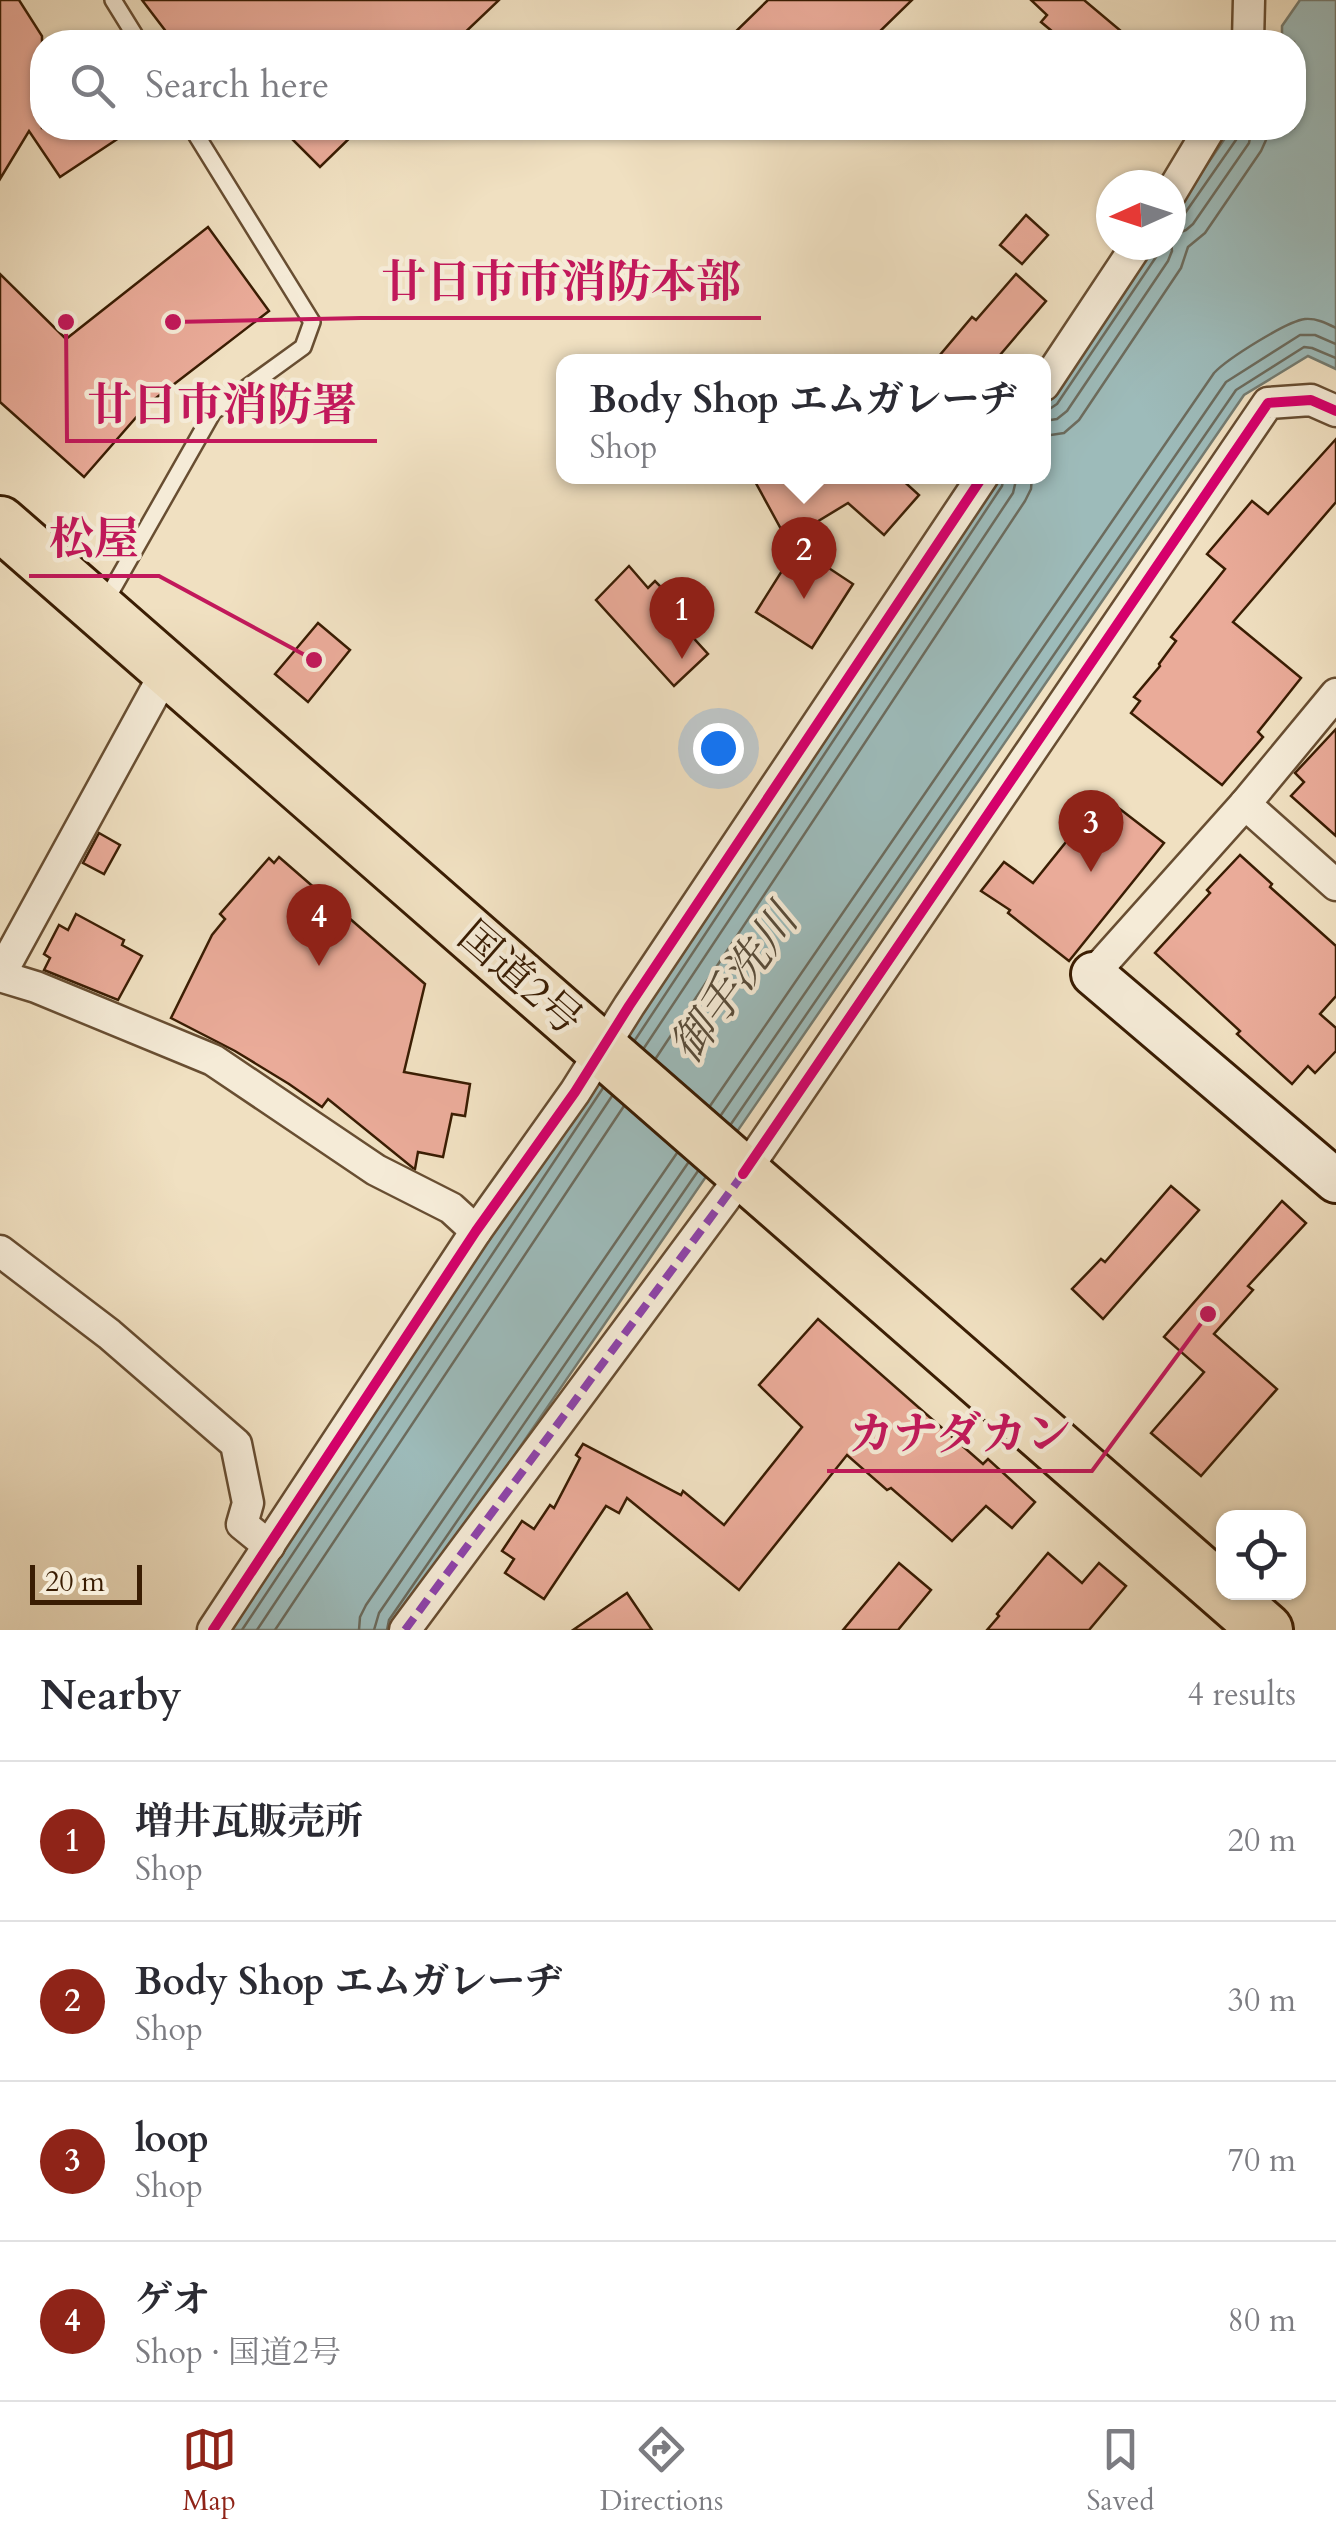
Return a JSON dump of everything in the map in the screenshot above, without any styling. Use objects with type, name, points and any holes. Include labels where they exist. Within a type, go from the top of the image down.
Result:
[{"type":"highway","name":"国道2号","points":[[0,523],[1266,1630]]},
{"type":"street","points":[[1248,30],[1249,0]]},
{"type":"street","points":[[1185,170],[1203,140]]},
{"type":"street","points":[[1051,374],[1127,260]]},
{"type":"street","points":[[404,1630],[736,1167],[1268,403],[1311,400],[1336,411]]},
{"type":"street","points":[[213,1630],[476,1231],[606,1051],[978,484]]},
{"type":"street","points":[[168,668],[0,976],[213,1060],[376,1170],[451,1208],[476,1231]]},
{"type":"street","points":[[1336,694],[1094,974],[1336,1181]]},
{"type":"street","points":[[1244,804],[1336,885]]},
{"type":"street","points":[[0,1251],[109,1334],[236,1444],[248,1502],[242,1524],[268,1546]]},
{"type":"lane","points":[[113,0],[132,30]]},
{"type":"lane","points":[[100,610],[213,412],[303,347],[312,322],[199,140]]},
{"type":"water","name":"御手洗川","points":[[1300,0],[1336,0],[1336,369],[1308,356],[1244,395],[394,1630],[229,1630],[991,484],[1051,484],[1051,395],[1142,260],[1186,260],[1186,195],[1224,140],[1306,140],[1306,30],[1282,30]]},
{"type":"building","points":[[0,0],[19,0],[38,30],[30,30],[30,132],[0,179]]},
{"type":"building","points":[[142,0],[499,0],[468,30],[165,30]]},
{"type":"building","points":[[768,0],[912,0],[881,30],[737,30]]},
{"type":"building","points":[[1031,0],[1084,0],[1120,30],[1051,30],[1041,22],[1047,15]]},
{"type":"building","points":[[35,140],[116,140],[60,177]]},
{"type":"building","points":[[293,140],[348,140],[320,167]]},
{"type":"building","points":[[1026,215],[1048,235],[1022,264],[1000,245]]},
{"type":"building","points":[[208,227],[269,311],[147,405],[84,477],[0,402],[0,274],[66,339]]},
{"type":"building","points":[[1016,274],[1046,301],[1001,354],[941,354],[972,317],[976,320]]},
{"type":"building","points":[[1336,439],[1336,502],[1233,622],[1301,678],[1258,732],[1263,737],[1222,785],[1131,713],[1140,701],[1134,697],[1176,641],[1171,637],[1225,569],[1207,554],[1252,501],[1268,514]]},
{"type":"building","points":[[756,484],[907,484],[919,495],[884,535],[848,503],[787,540]]},
{"type":"building","points":[[797,547],[853,584],[812,648],[756,612]]},
{"type":"building","points":[[629,566],[648,588],[655,581],[661,587],[695,625],[688,632],[708,654],[674,686],[596,600]]},
{"type":"building","points":[[318,623],[350,650],[308,702],[275,674]]},
{"type":"building","points":[[1336,729],[1336,836],[1291,796],[1304,782],[1295,773]]},
{"type":"building","points":[[1103,796],[1164,843],[1069,961],[1008,913],[1010,910],[981,891],[1004,862],[1033,883]]},
{"type":"building","points":[[99,833],[120,845],[104,874],[83,863]]},
{"type":"building","points":[[1240,855],[1336,946],[1336,996],[1320,1014],[1336,1028],[1336,1051],[1315,1073],[1308,1066],[1292,1084],[1155,953]]},
{"type":"building","points":[[279,857],[425,984],[404,1072],[470,1084],[465,1116],[452,1114],[443,1157],[418,1152],[413,1168],[328,1099],[322,1107],[235,1051],[171,1018],[212,935],[225,919],[220,914],[269,858],[274,863]]},
{"type":"building","points":[[76,914],[124,940],[122,945],[142,956],[118,1000],[44,970],[50,958],[44,954],[59,925],[68,930]]},
{"type":"building","points":[[1171,1186],[1199,1210],[1103,1319],[1072,1289],[1101,1259],[1105,1262]]},
{"type":"building","points":[[1282,1201],[1306,1223],[1248,1286],[1253,1290],[1214,1334],[1277,1389],[1201,1476],[1151,1433],[1204,1372],[1164,1337]]},
{"type":"building","points":[[818,1319],[983,1464],[988,1459],[1035,1502],[1012,1528],[986,1506],[952,1541],[847,1455],[739,1590],[627,1498],[619,1513],[606,1506],[544,1599],[505,1573],[514,1559],[502,1551],[522,1521],[534,1529],[550,1505],[554,1508],[580,1458],[576,1455],[583,1444],[681,1495],[683,1491],[724,1525],[802,1427],[759,1385]]},
{"type":"building","points":[[1048,1553],[1082,1583],[1099,1563],[1126,1586],[1089,1630],[987,1630],[997,1614]]},
{"type":"building","points":[[899,1563],[931,1590],[898,1630],[843,1630]]},
{"type":"building","points":[[627,1593],[652,1630],[573,1630]]},
{"type":"marked path","points":[[405,1630],[743,1174]]},
{"type":"cycle path","points":[[743,1174],[1268,403],[1311,400],[1336,411]]},
{"type":"cycle path","points":[[213,1630],[978,484]]},
{"type":"place","name":"廿日市消防署","points":[[66,322]]},
{"type":"place","name":"廿日市市消防本部","points":[[173,322]]},
{"type":"place","name":"Body Shop エムガレーヂ","points":[[804,599]]},
{"type":"place","name":"増井瓦販売所","points":[[682,659]]},
{"type":"place","name":"松屋","points":[[314,660]]},
{"type":"place","name":"loop","points":[[1091,872]]},
{"type":"place","name":"ゲオ","points":[[319,966]]},
{"type":"place","name":"カナダカン","points":[[1208,1314]]}]
